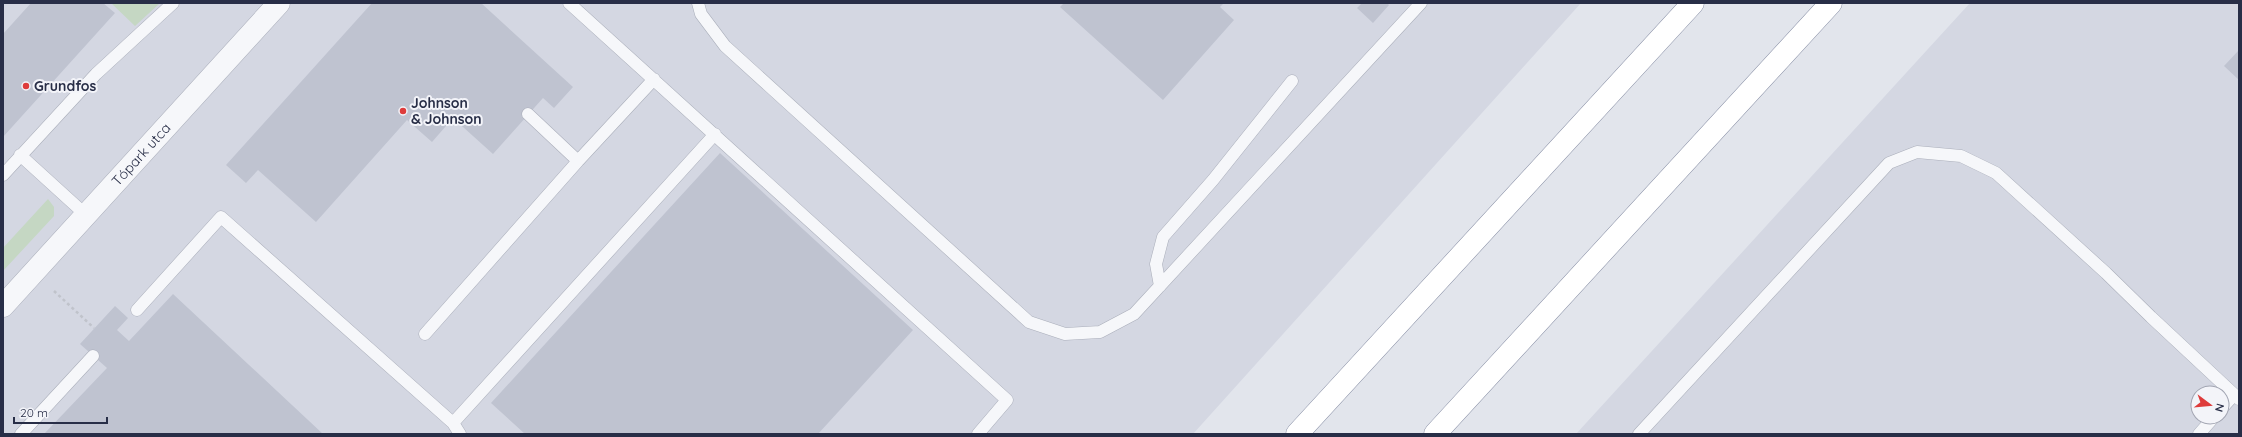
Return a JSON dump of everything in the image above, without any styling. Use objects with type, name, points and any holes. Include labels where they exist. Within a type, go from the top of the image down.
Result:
[{"type":"highway","points":[[1297,434],[1693,3]]},
{"type":"highway","points":[[1435,434],[1831,3]]},
{"type":"street","name":"Tópark utca","points":[[3,306],[278,3]]},
{"type":"lane","points":[[3,175],[96,74],[173,3]]},
{"type":"lane","points":[[569,3],[1007,400],[978,434]]},
{"type":"lane","points":[[698,3],[702,14],[725,46],[1029,322],[1065,334],[1100,332],[1134,314],[1421,3]]},
{"type":"lane","points":[[425,334],[578,162],[654,80]]},
{"type":"lane","points":[[1160,286],[1156,264],[1163,237],[1213,180],[1292,81]]},
{"type":"lane","points":[[528,114],[578,162]]},
{"type":"lane","points":[[453,423],[715,134]]},
{"type":"lane","points":[[1639,434],[1889,163],[1917,152],[1962,156],[1996,173],[2106,273],[2236,397]]},
{"type":"lane","points":[[20,155],[86,215]]},
{"type":"lane","points":[[137,310],[221,217],[453,423],[460,434]]},
{"type":"lane","points":[[21,434],[94,356]]},
{"type":"lane","points":[[2199,434],[2207,425]]},
{"type":"path","points":[[34,272],[94,328]]},
{"type":"shaded area","points":[[3,3],[1581,3],[1193,434],[3,434]]},
{"type":"shaded area","points":[[1970,3],[2239,3],[2239,434],[1576,434]]},
{"type":"green space","points":[[111,3],[160,3],[135,26]]},
{"type":"green space","points":[[48,199],[54,207],[54,216],[3,271],[3,248]]},
{"type":"building","name":"Grundfos","points":[[31,3],[103,3],[115,13],[3,137],[3,34]]},
{"type":"building","name":"Johnson & Johnson","points":[[372,3],[481,3],[573,87],[554,108],[543,98],[493,154],[453,118],[432,142],[407,120],[316,222],[258,170],[246,183],[226,165]]},
{"type":"building","points":[[1064,3],[1224,3],[1220,7],[1234,20],[1163,100],[1060,7]]},
{"type":"building","points":[[1362,3],[1387,3],[1389,5],[1373,23],[1357,8]]},
{"type":"building","points":[[2239,50],[2239,80],[2224,66]]},
{"type":"building","points":[[720,153],[913,330],[818,434],[525,434],[491,403]]},
{"type":"building","points":[[173,294],[323,434],[44,434],[107,368],[80,344],[115,306],[128,318],[117,330],[129,341]]},
{"type":"place","name":"Grundfos","points":[[26,86]]},
{"type":"place","name":"Johnson & Johnson","points":[[403,111]]}]
